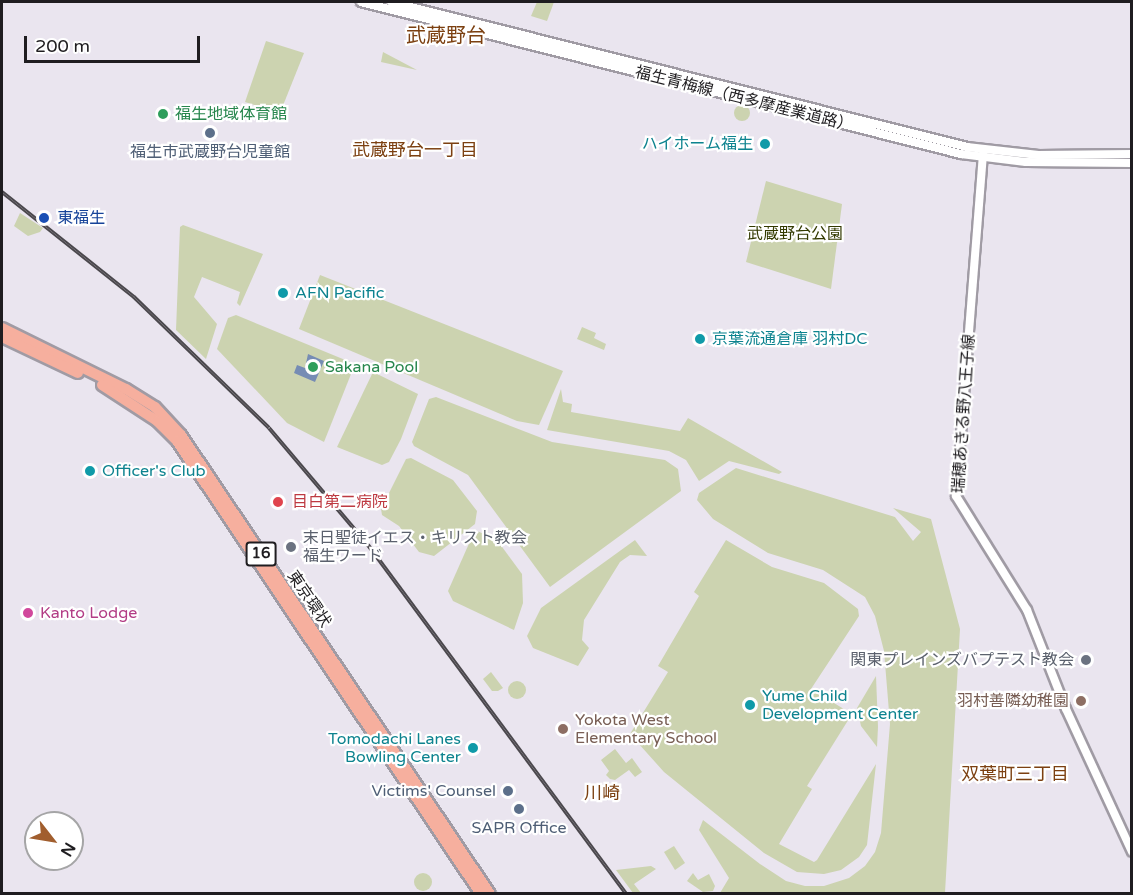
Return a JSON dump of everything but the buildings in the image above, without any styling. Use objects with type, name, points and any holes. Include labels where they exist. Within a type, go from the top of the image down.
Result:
[{"type":"highway","name":"東京環状","points":[[2,328],[126,389],[155,407],[181,435],[490,894]]},
{"type":"highway","name":"東京環状","points":[[2,338],[129,400],[177,441],[480,894]]},
{"type":"main road","name":"福生青梅線（西多摩産業道路）","points":[[362,2],[983,154],[1131,163]]},
{"type":"main road","name":"福生青梅線（西多摩産業道路）","points":[[392,2],[983,154],[1131,154]]},
{"type":"main road","name":"瑞穂あきる野八王子線","points":[[983,154],[956,496],[1027,610],[1066,709],[1131,852]]},
{"type":"green space","points":[[537,2],[554,2],[547,21],[531,16]]},
{"type":"green space","points":[[266,41],[304,53],[280,113],[245,102]]},
{"type":"green space","points":[[383,52],[417,70],[381,62]]},
{"type":"green space","points":[[739,105],[745,105],[750,113],[748,119],[739,121],[734,116],[734,110]]},
{"type":"green space","name":"武蔵野台公園","points":[[766,181],[842,204],[831,289],[746,262]]},
{"type":"green space","points":[[20,213],[43,228],[40,232],[28,236],[14,226]]},
{"type":"green space","points":[[183,225],[263,254],[240,306],[237,303],[240,292],[202,277],[194,297],[217,324],[206,359],[176,330],[180,227]]},
{"type":"green space","points":[[320,275],[563,371],[539,425],[517,421],[299,329]]},
{"type":"green space","points":[[236,315],[355,364],[324,442],[287,423],[217,349],[228,318]]},
{"type":"green space","points":[[582,327],[596,333],[594,338],[606,344],[604,350],[577,339]]},
{"type":"green space","points":[[373,372],[418,394],[401,439],[389,462],[382,465],[337,447]]},
{"type":"green space","points":[[561,389],[563,402],[572,404],[571,412],[680,431],[688,418],[782,472],[779,474],[729,461],[699,481],[686,460],[669,451],[547,430]]},
{"type":"green space","points":[[436,397],[552,442],[665,460],[678,469],[681,491],[550,587],[468,475],[414,446],[412,442],[429,399]]},
{"type":"green space","points":[[411,458],[453,480],[477,511],[475,524],[434,556],[419,552],[399,526],[382,515],[381,509],[406,459]]},
{"type":"green space","points":[[736,468],[895,517],[913,541],[921,532],[893,508],[931,519],[960,629],[945,893],[720,893],[729,878],[699,830],[703,820],[786,881],[805,886],[824,886],[849,878],[865,866],[875,852],[881,833],[890,724],[884,651],[875,616],[865,597],[823,570],[768,553],[713,519],[697,500],[699,493]]},
{"type":"green space","points":[[475,530],[497,540],[522,574],[523,603],[514,630],[453,601],[448,591]]},
{"type":"green space","points":[[635,540],[647,556],[630,555],[620,562],[584,620],[582,640],[589,648],[578,666],[533,648],[527,636],[541,608]]},
{"type":"green space","points":[[726,540],[772,567],[824,583],[858,609],[859,616],[811,689],[852,714],[807,786],[812,789],[779,844],[814,862],[817,860],[876,764],[867,845],[859,857],[841,870],[824,874],[797,872],[764,853],[664,772],[630,734],[668,672],[658,666],[699,596],[694,592]]},
{"type":"green space","points":[[491,672],[503,688],[498,691],[492,691],[483,679]]},
{"type":"green space","points":[[876,676],[877,747],[861,726],[857,708]]},
{"type":"green space","points":[[513,681],[521,681],[526,686],[524,697],[513,699],[508,694],[508,686]]},
{"type":"green space","points":[[615,749],[626,763],[632,758],[642,772],[635,777],[629,770],[615,780],[610,779],[606,775],[609,771],[601,760]]},
{"type":"green space","points":[[674,846],[685,863],[675,870],[664,852]]},
{"type":"green space","points":[[651,866],[656,869],[634,884],[641,893],[633,893],[616,870]]},
{"type":"green space","points":[[423,873],[429,876],[432,882],[429,888],[423,891],[417,888],[414,882],[417,876]]},
{"type":"green space","points":[[693,873],[698,880],[709,874],[715,886],[713,891],[703,892],[687,881]]},
{"type":"water","name":"Sakana Pool","points":[[308,354],[324,361],[315,382],[294,373],[297,365],[305,368]]},
{"type":"railway","points":[[2,192],[134,297],[269,428],[368,545],[626,894]]},
{"type":"place","name":"福生地域体育館","points":[[163,114]]},
{"type":"place","name":"福生市武蔵野台児童館","points":[[210,133]]},
{"type":"place","name":"ハイホーム福生","points":[[765,144]]},
{"type":"place","name":"東福生","points":[[44,218]]},
{"type":"place","name":"AFN Pacific","points":[[283,293]]},
{"type":"place","name":"京葉流通倉庫 羽村DC","points":[[700,339]]},
{"type":"place","name":"Sakana Pool","points":[[313,367]]},
{"type":"place","name":"Officer's Club","points":[[90,471]]},
{"type":"place","name":"目白第二病院","points":[[278,502]]},
{"type":"place","name":"末日聖徒イエス・キリスト教会 福生ワード","points":[[291,547]]},
{"type":"place","name":"Kanto Lodge","points":[[28,613]]},
{"type":"place","name":"関東プレインズバプテスト教会","points":[[1086,660]]},
{"type":"place","name":"羽村善隣幼稚園","points":[[1081,701]]},
{"type":"place","name":"Yume Child Development Center","points":[[750,705]]},
{"type":"place","name":"Yokota West Elementary School","points":[[563,729]]},
{"type":"place","name":"Tomodachi Lanes Bowling Center","points":[[473,748]]},
{"type":"place","name":"Victims' Counsel","points":[[508,791]]},
{"type":"place","name":"SAPR Office","points":[[519,809]]},
{"type":"district","name":"武蔵野台","points":[[446,36]]},
{"type":"district","name":"武蔵野台一丁目","points":[[415,150]]},
{"type":"district","name":"双葉町三丁目","points":[[1015,774]]},
{"type":"district","name":"川崎","points":[[602,793]]}]
